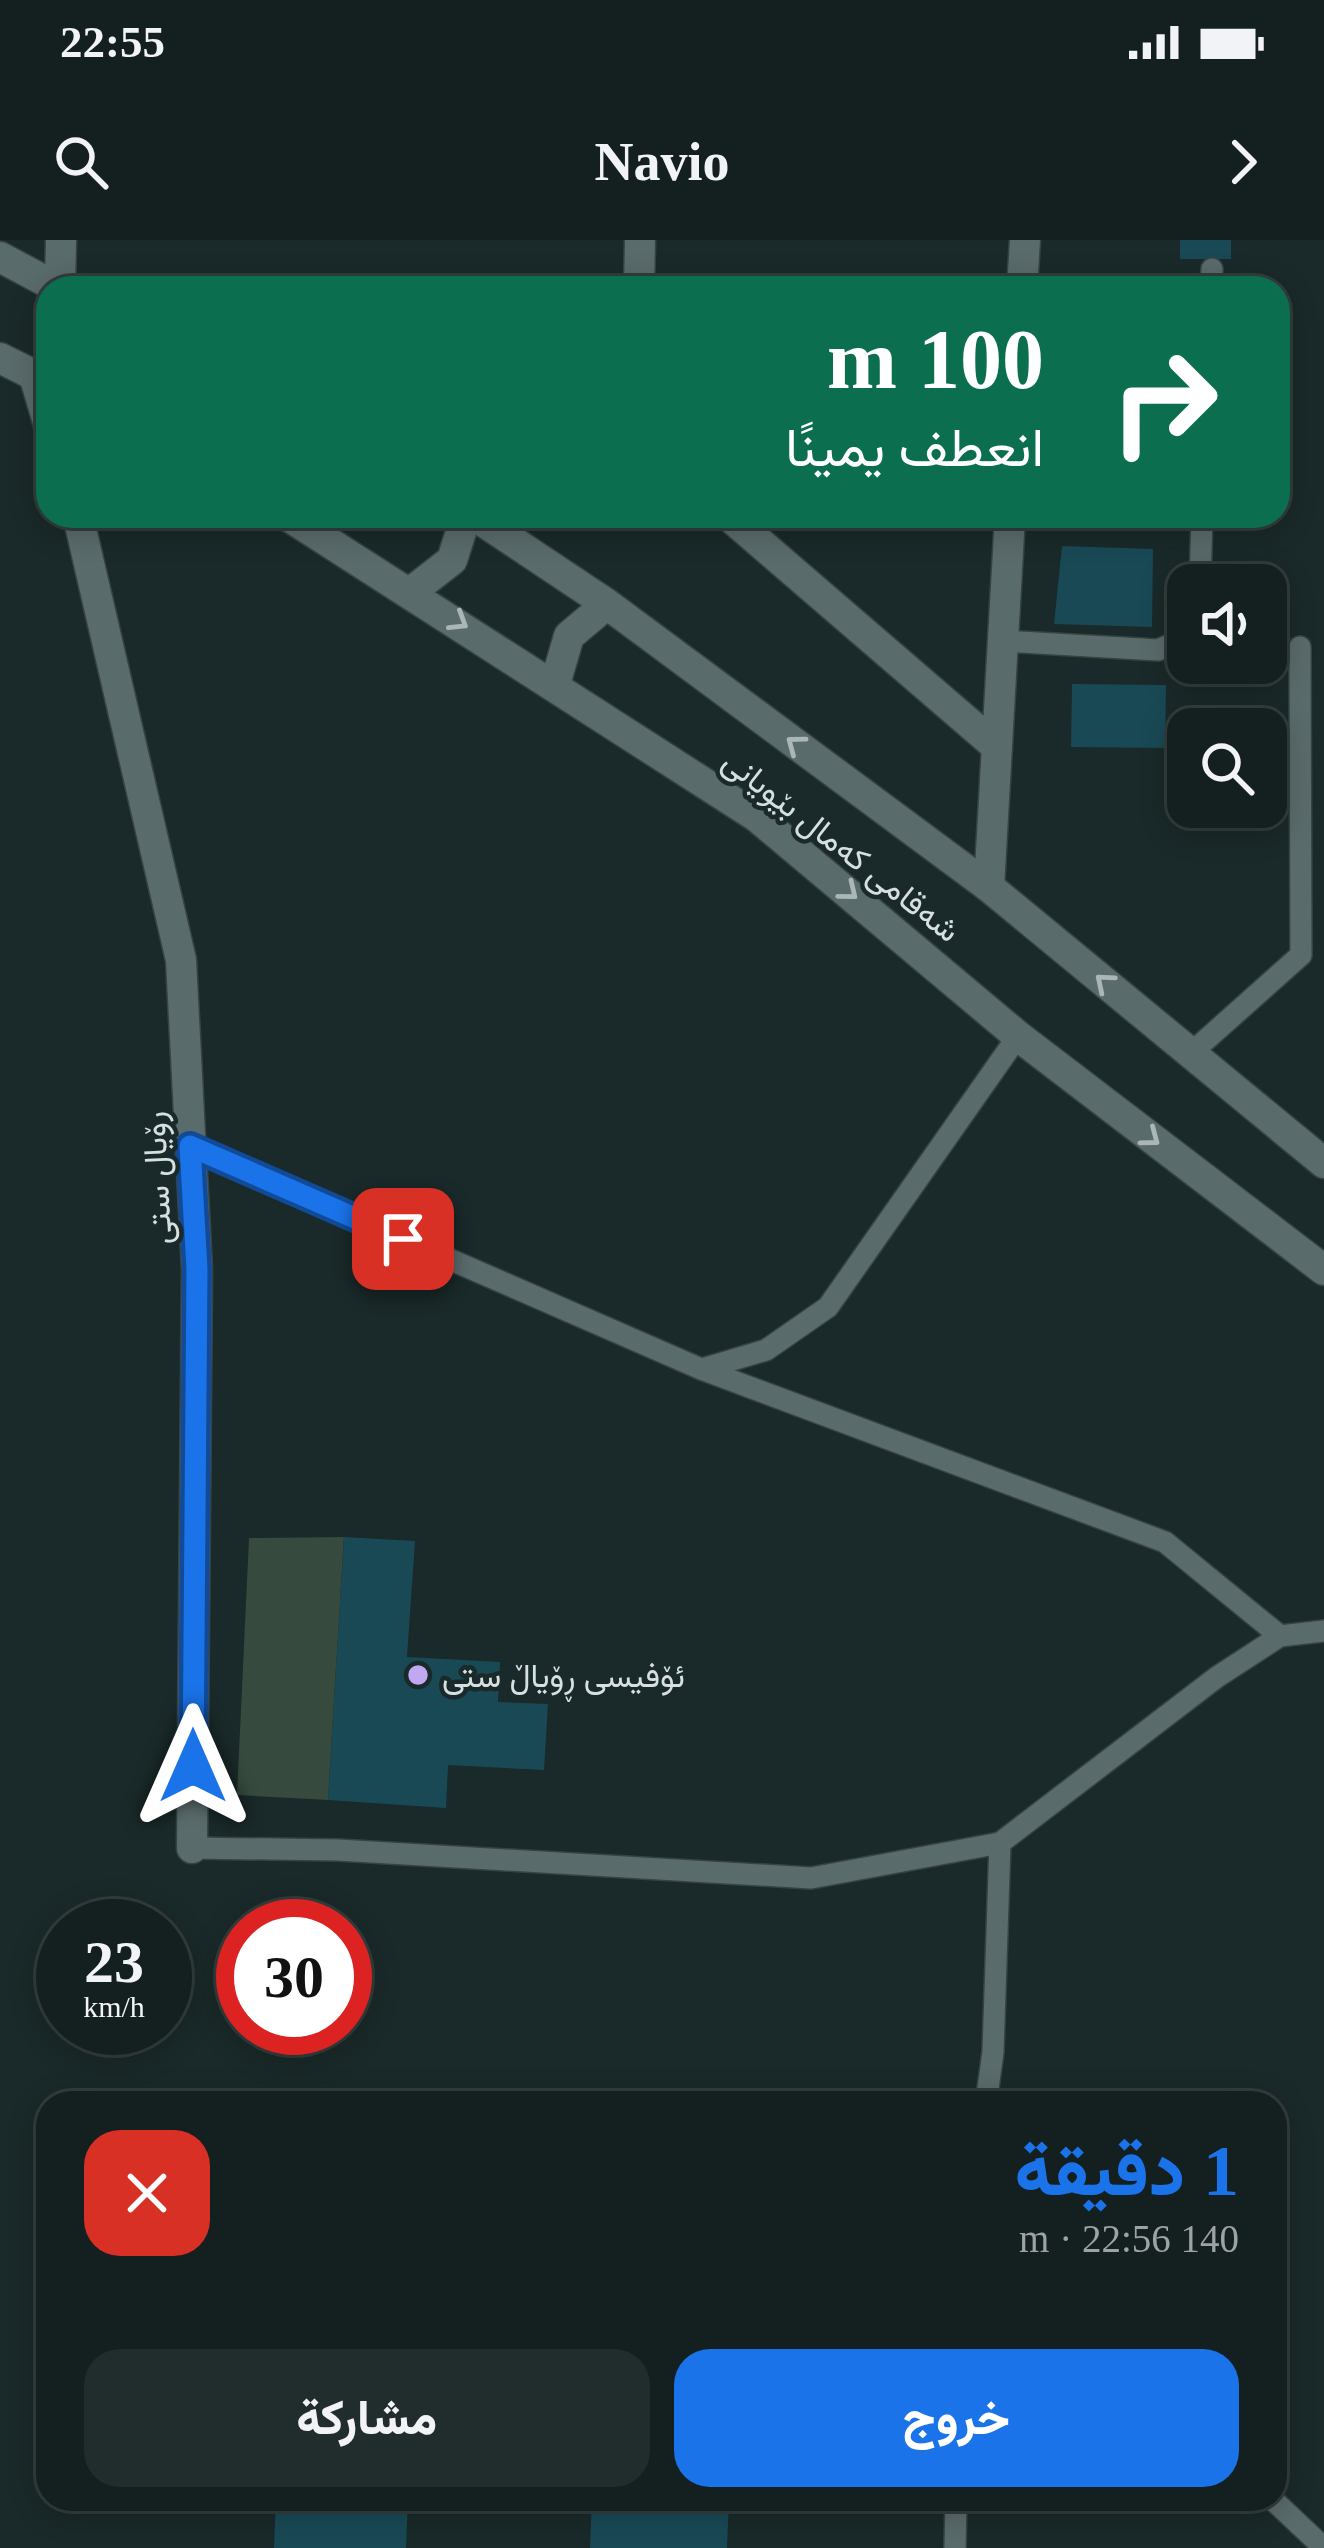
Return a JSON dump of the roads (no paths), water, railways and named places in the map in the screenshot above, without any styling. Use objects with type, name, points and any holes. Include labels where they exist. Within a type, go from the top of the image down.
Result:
[{"type":"main road","points":[[60,276],[61,240]]},
{"type":"main road","points":[[639,276],[640,240]]},
{"type":"main road","points":[[1023,276],[1025,240]]},
{"type":"main road","points":[[0,257],[36,276]]},
{"type":"main road","points":[[0,358],[36,376]]},
{"type":"main road","name":"رۆیال ستی","points":[[81,528],[181,960],[197,1269],[192,1848]]},
{"type":"main road","name":"شەقامی کەمال بێویانی","points":[[308,528],[757,817],[1018,1036],[1324,1270]]},
{"type":"main road","points":[[411,592],[452,560],[466,528]]},
{"type":"main road","name":"شەقامی کەمال بێویانی","points":[[490,528],[607,604],[989,887],[1324,1163]]},
{"type":"main road","points":[[743,528],[998,747]]},
{"type":"main road","points":[[989,887],[1009,528]]},
{"type":"main road","points":[[555,683],[569,636],[607,604]]},
{"type":"lane","points":[[1201,564],[1202,528]]},
{"type":"lane","points":[[1003,641],[1158,650],[1167,646]]},
{"type":"lane","points":[[1190,1054],[1301,955],[1300,647]]},
{"type":"lane","points":[[701,1370],[766,1350],[828,1307],[1018,1036]]},
{"type":"lane","points":[[190,1146],[701,1370],[1165,1542],[1280,1636]]},
{"type":"lane","points":[[192,1848],[338,1850],[811,1878],[1000,1843],[1217,1677],[1280,1636],[1324,1630]]},
{"type":"lane","points":[[988,2091],[994,2052],[1000,1843]]},
{"type":"lane","points":[[955,2548],[956,2511]]},
{"type":"lane","points":[[1285,2511],[1324,2548]]},
{"type":"place","name":"ئۆفیسی ڕۆیاڵ ستی","points":[[418,1675]]}]
